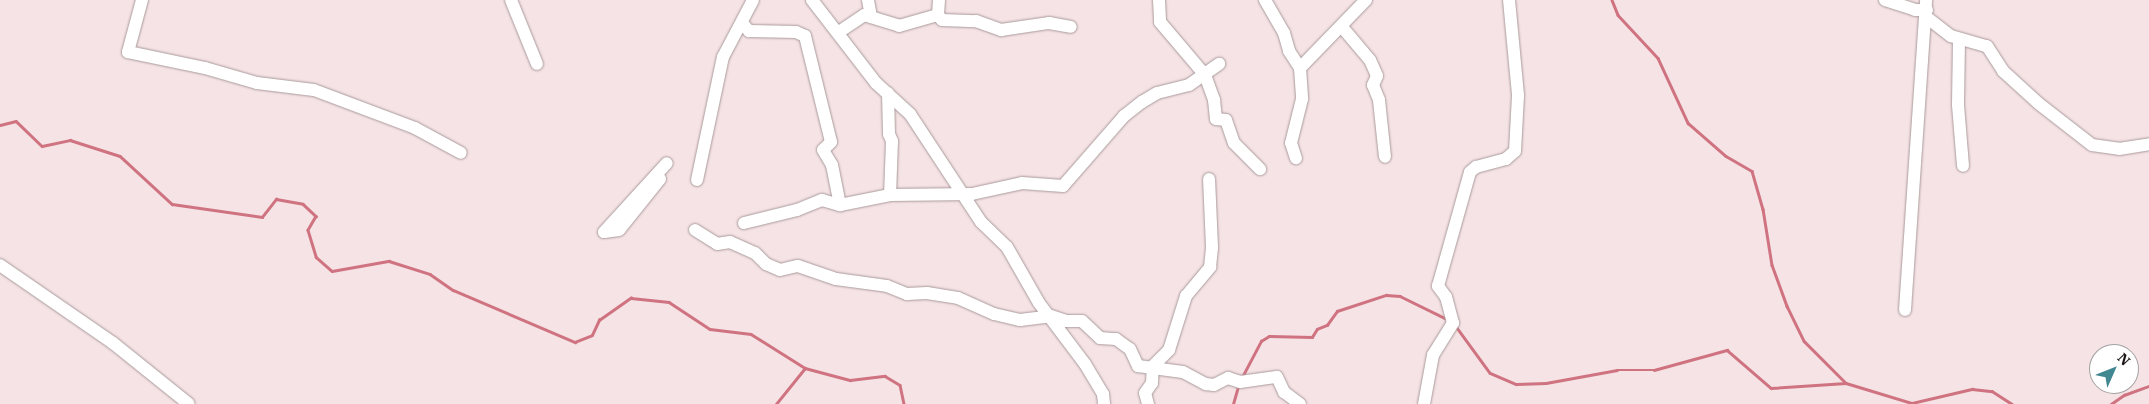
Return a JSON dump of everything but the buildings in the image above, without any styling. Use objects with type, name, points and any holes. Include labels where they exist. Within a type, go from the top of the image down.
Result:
[{"type":"street","points":[[142,0],[128,52],[205,68],[258,84],[314,90],[415,128],[461,153]]},
{"type":"street","points":[[511,0],[537,64]]},
{"type":"street","points":[[697,180],[723,57],[742,23],[752,0]]},
{"type":"street","points":[[812,0],[839,32],[849,52],[910,114],[981,222],[1008,247],[1039,302],[1051,316],[1098,386],[1104,404]]},
{"type":"street","points":[[868,0],[871,17]]},
{"type":"street","points":[[939,0],[938,15],[942,20],[976,22],[1001,30],[1049,23],[1071,27]]},
{"type":"street","points":[[1159,0],[1160,22],[1204,75],[1214,100],[1216,120],[1226,120],[1234,143],[1260,169]]},
{"type":"street","points":[[1265,0],[1284,33],[1289,51],[1300,68],[1301,104],[1291,143],[1296,158]]},
{"type":"street","points":[[1300,68],[1342,27],[1348,16],[1366,0]]},
{"type":"street","points":[[1424,404],[1433,355],[1454,323],[1446,297],[1438,286],[1470,172],[1476,167],[1506,159],[1515,151],[1518,95],[1510,0]]},
{"type":"street","points":[[1885,0],[1915,10],[1926,9],[1959,40],[1987,46],[2003,71],[2092,145],[2119,149],[2149,144]]},
{"type":"street","points":[[1905,310],[1926,9]]},
{"type":"street","points":[[839,32],[857,18],[871,17],[899,26],[938,15]]},
{"type":"street","points":[[742,23],[749,31],[796,32],[804,36],[831,142],[823,150],[832,165],[840,205]]},
{"type":"street","points":[[1342,27],[1370,60],[1377,76],[1373,85],[1379,100],[1385,158]]},
{"type":"street","points":[[1959,40],[1958,105],[1963,166]]},
{"type":"street","points":[[744,223],[797,210],[822,200],[840,205],[890,195],[972,194],[1022,183],[1063,186],[1124,116],[1157,93],[1189,85],[1219,64]]},
{"type":"street","points":[[888,93],[889,134],[892,140],[890,195]]},
{"type":"street","points":[[660,179],[619,230],[604,232],[668,164]]},
{"type":"street","points":[[1148,404],[1145,393],[1152,383],[1152,369],[1169,350],[1186,296],[1210,267],[1212,247],[1209,179]]},
{"type":"street","points":[[695,230],[717,244],[730,242],[755,253],[766,264],[780,270],[798,266],[825,276],[887,286],[907,294],[927,293],[958,298],[994,314],[1020,320],[1051,316],[1066,321],[1082,321],[1100,338],[1116,339],[1124,344],[1130,349],[1135,364],[1152,369],[1183,372],[1198,382],[1214,384],[1228,378],[1240,382],[1277,377],[1284,392],[1300,404]]},
{"type":"street","points":[[0,265],[113,343],[189,404]]},
{"type":"waterway","points":[[1612,0],[1618,15],[1658,58],[1688,123],[1726,156],[1752,171],[1763,209],[1772,265],[1787,306],[1804,341],[1846,383]]},
{"type":"waterway","points":[[0,125],[16,121],[42,146],[70,140],[120,156],[172,204],[262,217],[276,199],[303,204],[316,216],[308,230],[316,257],[332,271],[389,261],[430,274],[453,290],[575,342],[592,335],[599,320],[631,298],[669,302],[710,329],[751,334],[805,368],[850,380],[885,376],[900,385],[904,404]]},
{"type":"waterway","points":[[1241,379],[1261,341],[1269,336],[1312,337],[1317,329],[1327,325],[1337,311],[1386,295],[1400,296],[1447,319]]},
{"type":"waterway","points":[[1455,325],[1490,373],[1516,384],[1546,383],[1617,370],[1654,370],[1727,350],[1771,388],[1846,383],[1912,403],[1972,389],[1992,391],[2012,404]]},
{"type":"waterway","points":[[776,404],[805,368]]},
{"type":"waterway","points":[[1233,404],[1238,386]]},
{"type":"waterway","points":[[2111,404],[2124,395],[2149,386]]}]
